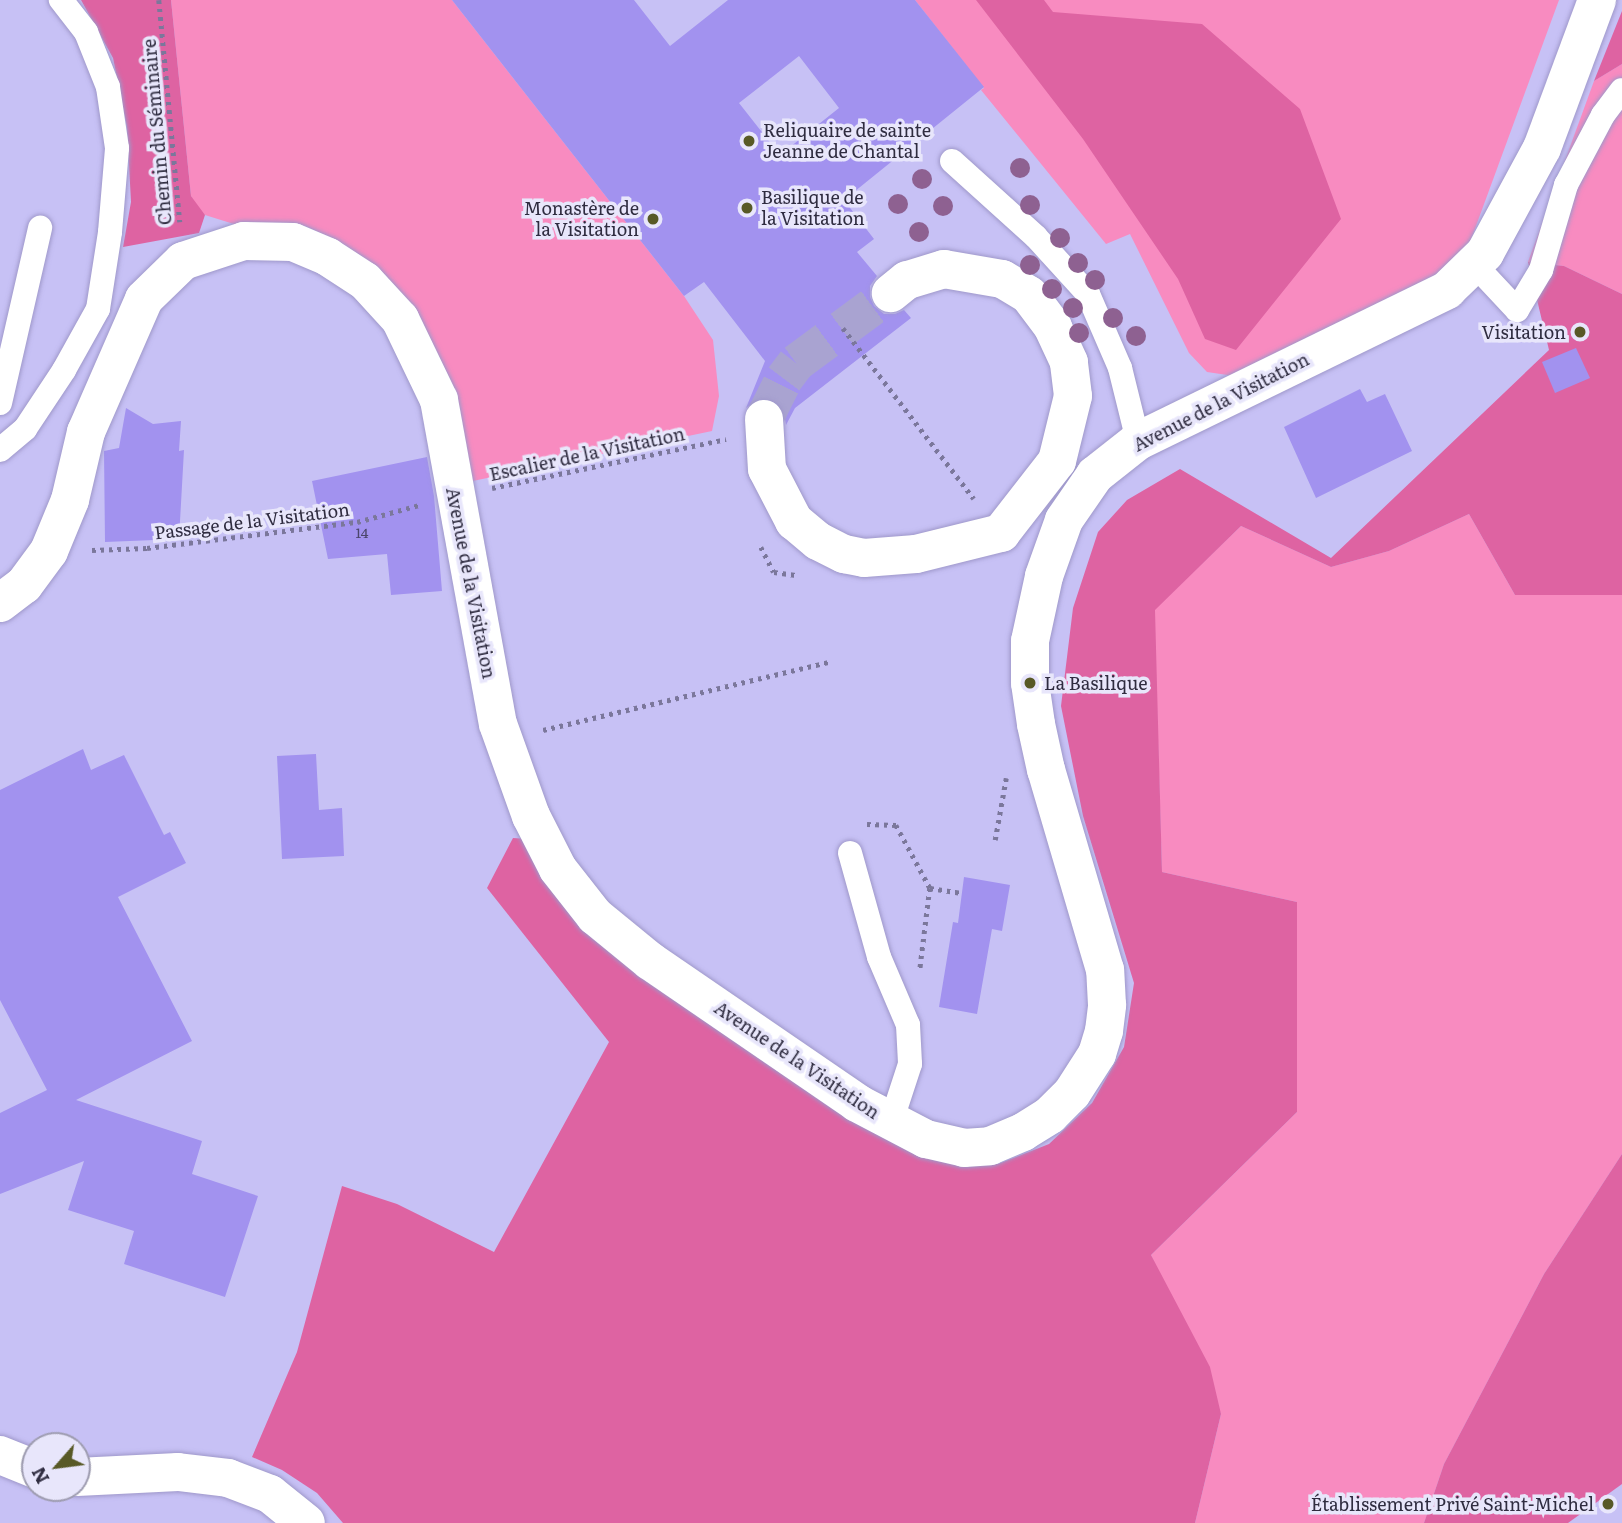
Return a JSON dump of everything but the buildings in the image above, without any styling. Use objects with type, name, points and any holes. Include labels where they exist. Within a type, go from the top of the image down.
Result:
[{"type":"street","name":"Avenue de la Visitation","points":[[0,603],[24,585],[49,551],[70,500],[86,432],[144,299],[183,261],[244,241],[293,242],[328,257],[365,281],[400,319],[439,400],[454,496],[504,740],[531,816],[558,869],[595,916],[650,961],[857,1103],[926,1139],[964,1148],[990,1146],[1023,1132],[1050,1115],[1072,1093],[1097,1054],[1107,1005],[1105,970],[1036,724],[1030,683],[1030,641],[1044,576],[1064,520],[1095,475],[1138,441],[1447,290],[1474,264],[1485,253],[1542,148],[1597,0]]},
{"type":"street","points":[[764,419],[767,469],[794,521],[844,554],[864,558],[916,554],[1001,533],[1057,461],[1073,396],[1069,362],[1053,327],[1029,295],[1002,279],[944,269],[907,281],[891,293]]},
{"type":"street","points":[[0,1455],[21,1463]]},
{"type":"street","points":[[91,1476],[178,1472],[228,1478],[270,1494],[306,1523]]},
{"type":"lane","points":[[0,450],[25,429],[64,370],[98,309],[110,232],[117,148],[108,87],[86,32],[61,0]]},
{"type":"lane","points":[[1474,264],[1517,310],[1541,270],[1566,185],[1603,115],[1622,90]]},
{"type":"lane","points":[[952,161],[1036,237],[1088,295],[1120,368],[1138,441]]},
{"type":"lane","points":[[0,403],[40,228]]},
{"type":"lane","points":[[850,853],[879,957],[908,1025],[910,1064],[891,1122]]},
{"type":"path","name":"Chemin du Séminaire","points":[[159,0],[183,261]]},
{"type":"path","points":[[843,328],[1001,533]]},
{"type":"path","name":"Escalier de la Visitation","points":[[454,496],[726,438]]},
{"type":"path","name":"Passage de la Visitation","points":[[49,551],[147,548],[357,522],[454,496]]},
{"type":"path","points":[[504,740],[828,662]]},
{"type":"path","points":[[995,840],[1008,767]]},
{"type":"path","points":[[861,824],[896,825],[930,888],[921,969],[897,1000]]},
{"type":"path","points":[[930,888],[962,892]]},
{"type":"shaded area","points":[[81,0],[171,0],[191,196],[205,215],[199,233],[123,247],[131,202],[127,127],[113,58]]},
{"type":"shaded area","points":[[171,0],[452,0],[684,296],[713,340],[719,396],[712,431],[468,482],[453,393],[333,239],[305,226],[237,225],[205,215],[198,209],[191,196]]},
{"type":"shaded area","points":[[915,0],[1559,0],[1469,245],[1432,281],[1241,377],[1207,372],[1189,353],[1130,234],[1106,244],[981,90],[984,88]]},
{"type":"shaded area","points":[[976,0],[1044,0],[1053,12],[1202,24],[1300,109],[1341,219],[1236,350],[1205,339],[1178,279],[1083,139]]},
{"type":"shaded area","points":[[1622,11],[1622,64],[1594,81]]},
{"type":"shaded area","points":[[1622,64],[1622,294],[1564,266],[1528,262],[1594,81]]},
{"type":"shaded area","points":[[1528,262],[1564,266],[1622,294],[1622,595],[1515,595],[1469,514],[1389,551],[1331,567],[1241,526],[1155,610],[1162,872],[1297,902],[1297,1112],[1151,1255],[1210,1367],[1221,1414],[1195,1523],[343,1523],[317,1493],[282,1470],[252,1457],[297,1352],[342,1186],[397,1204],[494,1252],[609,1042],[487,888],[513,838],[529,839],[612,941],[945,1161],[998,1164],[1049,1144],[1092,1103],[1124,1047],[1134,983],[1083,816],[1061,706],[1073,608],[1098,532],[1127,500],[1180,469],[1331,558],[1549,350]]},
{"type":"shaded area","points":[[1469,514],[1515,595],[1622,595],[1622,1154],[1544,1274],[1444,1464],[1424,1523],[1195,1523],[1221,1414],[1151,1255],[1297,1112],[1297,902],[1162,872],[1154,610],[1241,526],[1331,567],[1389,551]]},
{"type":"shaded area","points":[[1622,1154],[1622,1484],[1568,1523],[1424,1523],[1444,1464],[1544,1274]]},
{"type":"tunnel","points":[[764,419],[784,379],[796,363],[891,293]]},
{"type":"place","name":"Reliquaire de sainte Jeanne de Chantal","points":[[749,141]]},
{"type":"place","name":"Basilique de la Visitation","points":[[747,208]]},
{"type":"place","name":"Monastère de la Visitation","points":[[653,219]]},
{"type":"place","name":"Visitation","points":[[1580,332]]},
{"type":"place","name":"La Basilique","points":[[1030,683]]},
{"type":"place","name":"Établissement Privé Saint-Michel","points":[[1608,1504]]}]
